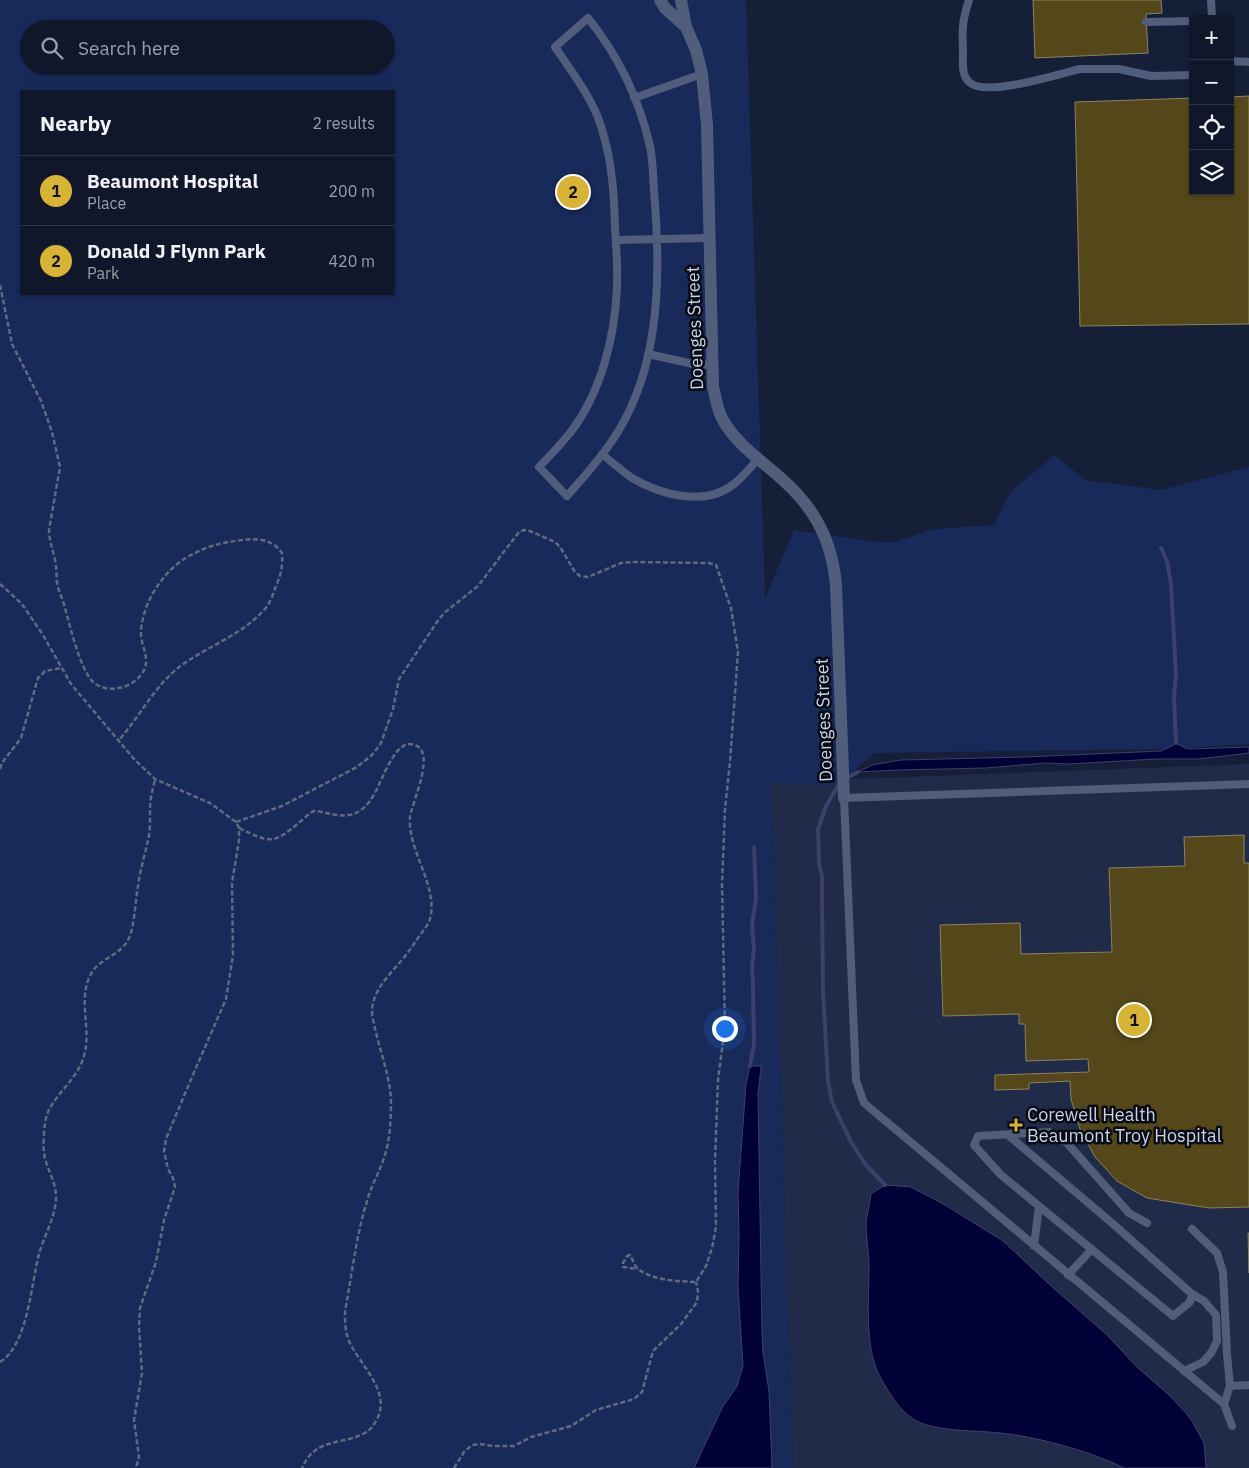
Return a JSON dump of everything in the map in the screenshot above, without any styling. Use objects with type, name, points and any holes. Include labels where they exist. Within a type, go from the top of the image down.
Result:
[{"type":"street","name":"Doenges Street","points":[[660,0],[665,8],[686,27]]},
{"type":"street","name":"Doenges Street","points":[[681,0],[686,27],[696,50],[702,74],[707,125],[713,387],[722,419],[731,433],[788,484],[808,506],[822,530],[831,556],[836,584],[844,798]]},
{"type":"lane","points":[[969,0],[962,23],[963,68],[967,80],[979,88],[1010,86],[1091,68],[1119,69],[1151,76],[1189,75]]},
{"type":"lane","points":[[1211,0],[1212,15]]},
{"type":"lane","points":[[588,18],[603,36],[620,63],[634,98],[650,148],[657,239],[658,276],[655,313],[648,354],[632,407],[618,432],[602,454],[567,496],[539,467],[570,432],[589,402],[601,374],[614,321],[617,286],[612,175],[606,142],[587,95],[555,47],[588,18]]},
{"type":"lane","points":[[1146,22],[1189,21]]},
{"type":"lane","points":[[1234,61],[1249,62]]},
{"type":"lane","points":[[634,98],[702,74]]},
{"type":"lane","points":[[616,240],[710,238]]},
{"type":"lane","points":[[648,354],[693,364],[712,365]]},
{"type":"lane","points":[[602,454],[632,478],[660,491],[688,497],[713,494],[734,484],[758,459]]},
{"type":"lane","points":[[1232,1426],[1224,1404],[864,1103],[856,1080],[844,798],[1249,784]]},
{"type":"lane","points":[[1147,1223],[1129,1213],[1067,1144],[1048,1132],[978,1136],[974,1146],[1001,1175],[1173,1316],[1190,1302],[1192,1294]]},
{"type":"lane","points":[[1008,1134],[1192,1294],[1204,1301],[1216,1315],[1217,1341],[1211,1354],[1203,1362],[1184,1371]]},
{"type":"lane","points":[[1034,1246],[1039,1206]]},
{"type":"lane","points":[[1192,1229],[1218,1252],[1223,1272],[1230,1386],[1224,1404]]},
{"type":"lane","points":[[1068,1275],[1092,1249]]},
{"type":"lane","points":[[1230,1386],[1249,1385]]},
{"type":"path","points":[[0,285],[12,344],[41,401],[52,432],[60,467],[48,530],[49,538],[56,561],[57,584],[65,606],[70,630],[86,669],[94,682],[106,688],[114,689],[125,687],[141,675],[147,660],[141,633],[146,608],[154,590],[166,576],[188,557],[223,542],[255,538],[272,542],[282,553],[281,574],[269,603],[264,610],[244,627],[179,667],[159,687],[130,728],[118,741]]},
{"type":"path","points":[[236,822],[282,806],[356,768],[372,754],[381,743],[393,709],[399,679],[406,666],[444,613],[478,586],[519,532],[524,530],[530,531],[555,542],[575,572],[580,576],[588,577],[621,563],[633,562],[709,563],[716,565],[731,608],[738,652],[725,809],[722,884],[725,1026],[718,1080],[715,1161],[716,1227],[706,1266],[696,1282],[698,1291],[697,1302],[681,1324],[653,1351],[642,1392],[634,1399],[596,1410],[571,1426],[531,1437],[514,1446],[472,1445],[464,1452],[454,1468]]},
{"type":"path","points":[[0,584],[22,604],[43,635],[71,684],[134,759],[155,779],[210,804],[236,822],[239,828],[239,840],[232,882],[233,955],[226,999],[166,1139],[164,1151],[175,1187],[164,1220],[156,1262],[140,1308],[139,1326],[142,1373],[134,1420],[139,1457],[136,1468]]},
{"type":"path","points":[[0,769],[2,763],[21,738],[38,678],[45,671],[61,668]]},
{"type":"path","points":[[239,828],[264,840],[275,839],[286,834],[311,812],[318,811],[341,816],[352,816],[360,811],[370,800],[400,748],[406,744],[414,745],[424,757],[420,787],[410,814],[410,832],[430,895],[431,913],[428,923],[406,955],[376,992],[372,1012],[389,1082],[391,1102],[388,1140],[384,1158],[367,1200],[345,1311],[345,1326],[349,1340],[374,1382],[380,1401],[380,1413],[373,1426],[368,1430],[362,1434],[332,1442],[314,1451],[305,1461],[302,1468]]},
{"type":"path","points":[[0,1362],[7,1358],[19,1338],[29,1306],[39,1254],[54,1212],[56,1189],[44,1154],[45,1121],[50,1107],[72,1080],[85,1054],[85,999],[90,975],[95,966],[120,950],[128,939],[133,922],[140,870],[149,835],[151,797],[155,779]]},
{"type":"path","points":[[638,1269],[630,1255],[627,1256],[623,1267],[638,1269],[654,1277],[672,1281],[696,1282]]},
{"type":"shaded area","points":[[0,0],[746,0],[765,598],[794,530],[876,542],[895,542],[934,529],[994,525],[1011,491],[1055,455],[1085,480],[1161,490],[1249,467],[1249,744],[1168,749],[875,753],[837,786],[771,782],[793,1468],[0,1468]]},
{"type":"shaded area","points":[[1176,743],[1190,749],[1249,747],[1249,753],[1198,759],[1155,759],[1069,764],[1046,763],[985,768],[858,772],[872,765],[901,760],[1161,751]]},
{"type":"shaded area","name":"Corewell Health Beaumont Troy Hospital","points":[[1249,764],[1249,1468],[793,1468],[771,782]]},
{"type":"shaded area","points":[[750,1066],[761,1066],[758,1093],[762,1334],[769,1391],[772,1468],[694,1468],[722,1408],[737,1386],[743,1366],[738,1288],[738,1191],[746,1084]]},
{"type":"shaded area","points":[[885,1185],[911,1187],[945,1205],[1003,1241],[1107,1335],[1137,1367],[1185,1412],[1204,1443],[1206,1468],[1124,1468],[1096,1456],[1046,1441],[990,1432],[940,1428],[916,1421],[908,1415],[894,1399],[878,1372],[870,1344],[868,1304],[869,1261],[866,1224],[871,1194]]},
{"type":"building","points":[[1033,0],[1161,0],[1162,13],[1146,14],[1148,53],[1035,58]]},
{"type":"building","points":[[1249,96],[1249,324],[1080,326],[1075,102],[1189,98],[1189,195],[1234,195],[1234,97]]},
{"type":"building","points":[[1244,835],[1244,863],[1249,863],[1249,1207],[1209,1208],[1147,1198],[1117,1181],[1095,1157],[1080,1129],[1071,1099],[1070,1081],[1029,1083],[1029,1089],[995,1090],[995,1075],[1089,1072],[1088,1059],[1026,1061],[1025,1024],[1019,1024],[1019,1014],[943,1016],[940,925],[1020,923],[1021,954],[1112,952],[1109,868],[1185,866],[1184,837]]},
{"type":"building","points":[[1248,1233],[1249,1233],[1249,1273]]},
{"type":"waterway","points":[[1161,548],[1167,561],[1171,584],[1176,675],[1174,696],[1176,743]]},
{"type":"waterway","points":[[847,778],[858,772]]},
{"type":"waterway","points":[[839,784],[826,806],[818,829],[819,864],[822,876],[823,991],[828,1081],[832,1102],[851,1142],[866,1165],[885,1185]]},
{"type":"waterway","points":[[750,1066],[754,1044],[752,967],[754,949],[752,926],[756,898],[754,847]]},
{"type":"place","name":"Donald J Flynn Park","points":[[573,192]]},
{"type":"place","name":"Beaumont Hospital","points":[[1134,1020]]},
{"type":"place","name":"Corewell Health Beaumont Troy Hospital","points":[[1016,1125]]}]
